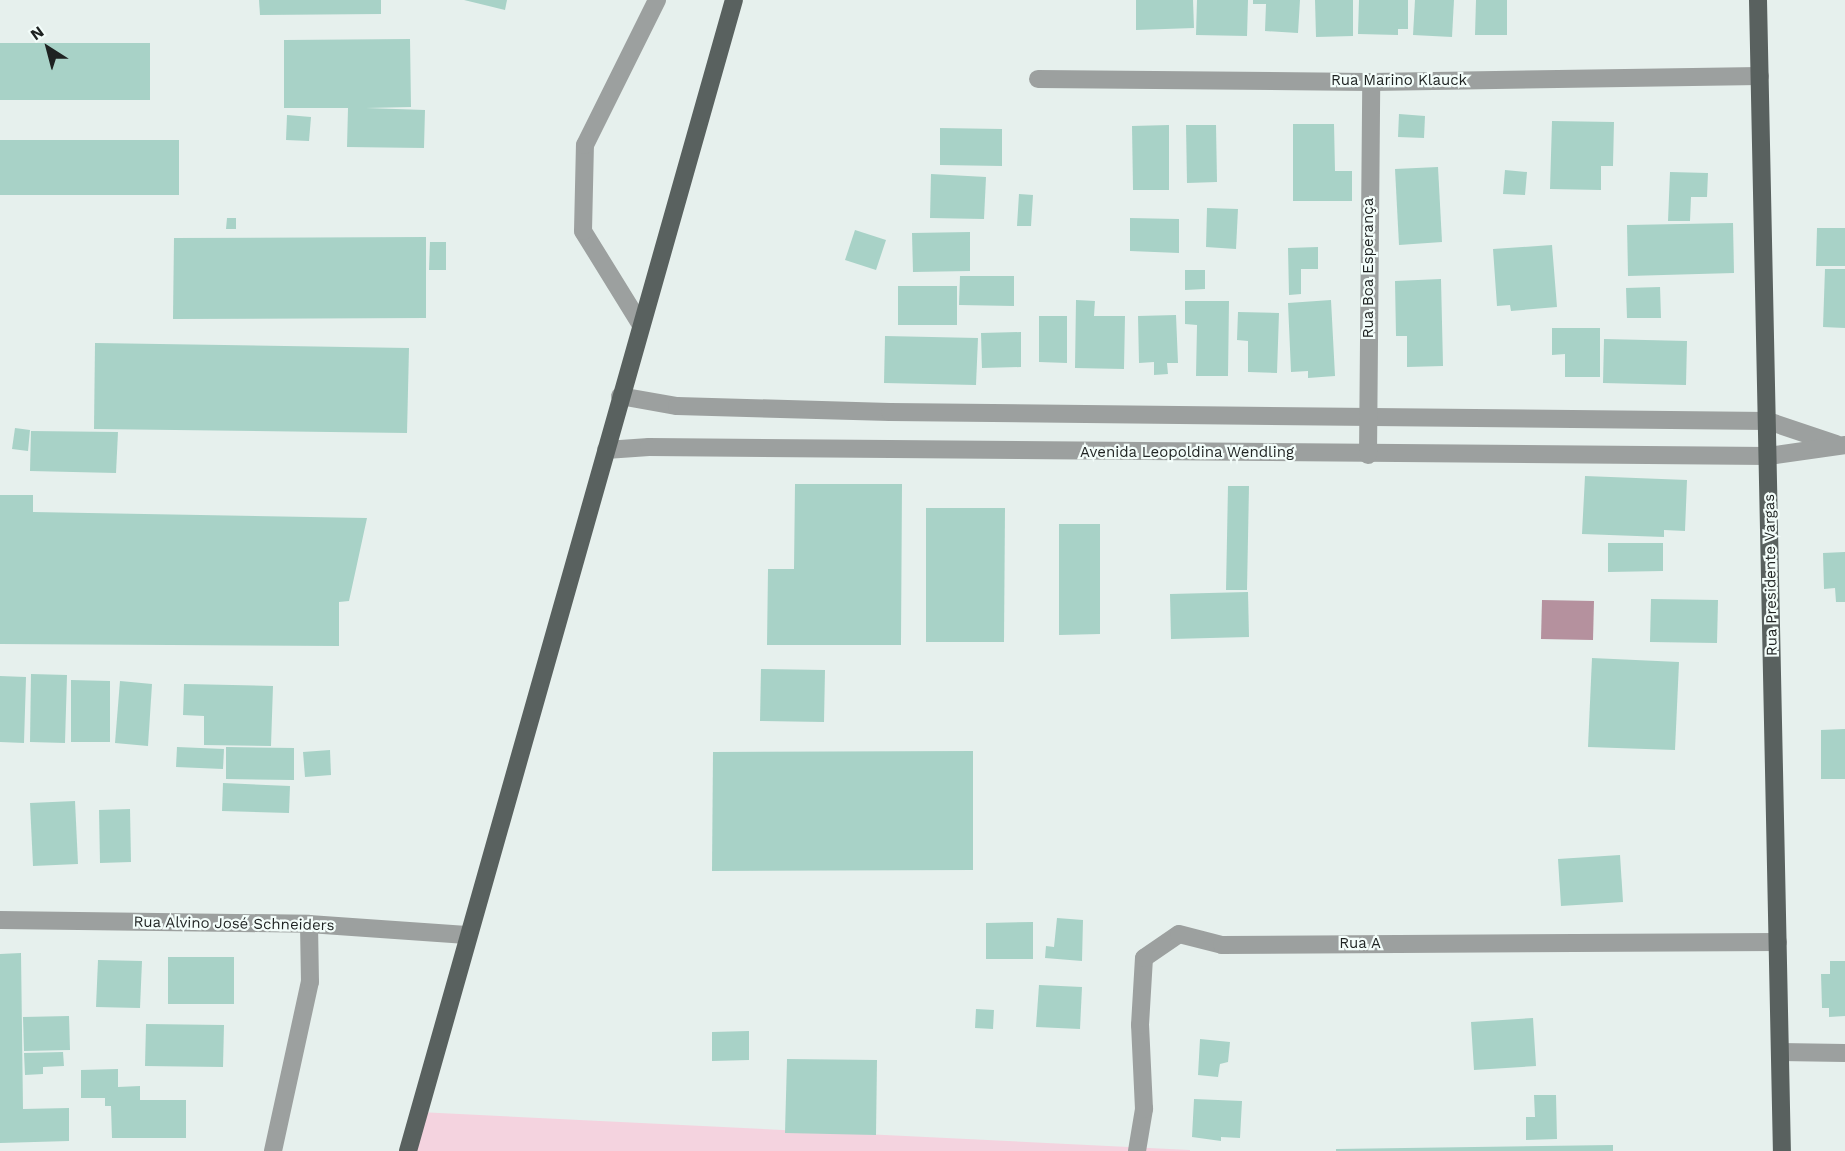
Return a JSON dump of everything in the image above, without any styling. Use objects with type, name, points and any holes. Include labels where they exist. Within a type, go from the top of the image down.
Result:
[{"type":"main road","points":[[408,1151],[467,936],[734,0]]},
{"type":"main road","name":"Rua Presidente Vargas","points":[[1758,0],[1782,1151]]},
{"type":"street","points":[[641,325],[583,231],[585,145],[657,0]]},
{"type":"street","name":"Rua Marino Klauck","points":[[1038,79],[1371,82],[1760,76]]},
{"type":"street","name":"Rua Boa Esperança","points":[[1368,455],[1371,82]]},
{"type":"street","points":[[620,396],[677,406],[867,412],[1368,419],[1768,421],[1841,445]]},
{"type":"street","name":"Avenida Leopoldina Wendling","points":[[606,450],[649,447],[1368,455],[1769,456],[1841,445]]},
{"type":"street","name":"Rua Alvino José Schneiders","points":[[0,920],[309,924],[467,936]]},
{"type":"street","points":[[273,1151],[310,982],[309,924]]},
{"type":"street","name":"Rua A","points":[[1137,1151],[1144,1109],[1140,1025],[1144,958],[1179,934],[1222,945],[1778,942]]},
{"type":"street","points":[[1780,1052],[1845,1053]]},
{"type":"shaded area","points":[[1542,600],[1594,601],[1593,640],[1541,639]]},
{"type":"shaded area","points":[[419,1112],[1190,1150],[1190,1151],[408,1151]]},
{"type":"building","points":[[259,0],[381,0],[381,14],[260,15]]},
{"type":"building","points":[[464,0],[507,0],[505,10]]},
{"type":"building","points":[[1136,0],[1193,0],[1194,28],[1136,30]]},
{"type":"building","points":[[1197,0],[1248,0],[1247,36],[1196,35]]},
{"type":"building","points":[[1253,0],[1300,0],[1298,33],[1265,31],[1266,4],[1253,4]]},
{"type":"building","points":[[1315,0],[1353,0],[1353,36],[1316,37]]},
{"type":"building","points":[[1359,0],[1408,0],[1408,29],[1398,29],[1398,35],[1358,34]]},
{"type":"building","points":[[1415,0],[1454,0],[1452,37],[1413,35]]},
{"type":"building","points":[[1476,0],[1507,0],[1507,35],[1475,35]]},
{"type":"building","points":[[410,39],[411,107],[366,108],[425,110],[424,148],[347,147],[348,108],[284,108],[284,40]]},
{"type":"building","points":[[0,43],[150,43],[150,100],[0,100]]},
{"type":"building","points":[[1399,114],[1425,116],[1424,138],[1398,137]]},
{"type":"building","points":[[287,115],[311,117],[309,141],[286,140]]},
{"type":"building","points":[[1552,121],[1614,122],[1613,166],[1601,166],[1601,190],[1550,189]]},
{"type":"building","points":[[1293,124],[1334,124],[1335,171],[1352,171],[1352,201],[1293,201]]},
{"type":"building","points":[[1169,125],[1169,190],[1133,190],[1132,126]]},
{"type":"building","points":[[1186,125],[1216,125],[1217,182],[1187,183]]},
{"type":"building","points":[[940,128],[1002,129],[1002,166],[940,165]]},
{"type":"building","points":[[0,140],[179,140],[179,195],[0,195]]},
{"type":"building","points":[[1438,167],[1442,242],[1399,245],[1395,169]]},
{"type":"building","points":[[1505,170],[1527,172],[1525,195],[1503,194]]},
{"type":"building","points":[[1670,172],[1708,173],[1707,197],[1691,197],[1690,221],[1668,221]]},
{"type":"building","points":[[931,174],[986,177],[984,219],[930,218]]},
{"type":"building","points":[[1019,194],[1033,195],[1031,226],[1017,226]]},
{"type":"building","points":[[1207,208],[1238,209],[1236,249],[1206,247]]},
{"type":"building","points":[[227,218],[236,218],[236,229],[226,229]]},
{"type":"building","points":[[1130,218],[1179,219],[1179,253],[1130,251]]},
{"type":"building","points":[[1733,223],[1734,273],[1628,276],[1627,225]]},
{"type":"building","points":[[1817,228],[1845,228],[1845,266],[1816,266]]},
{"type":"building","points":[[855,230],[886,240],[876,270],[845,260]]},
{"type":"building","points":[[970,232],[970,271],[913,272],[912,233]]},
{"type":"building","points":[[426,237],[426,318],[173,319],[174,238]]},
{"type":"building","points":[[430,242],[446,242],[446,270],[429,270]]},
{"type":"building","points":[[1552,245],[1557,307],[1511,311],[1510,305],[1497,306],[1493,249]]},
{"type":"building","points":[[1318,247],[1318,269],[1301,269],[1301,294],[1289,295],[1288,248]]},
{"type":"building","points":[[1825,269],[1845,269],[1845,328],[1823,327]]},
{"type":"building","points":[[1185,270],[1205,270],[1205,289],[1185,290]]},
{"type":"building","points":[[960,276],[1014,276],[1014,306],[959,305]]},
{"type":"building","points":[[1441,279],[1443,366],[1407,367],[1407,336],[1396,336],[1395,281]]},
{"type":"building","points":[[898,286],[957,286],[957,325],[898,325]]},
{"type":"building","points":[[1660,287],[1661,318],[1627,318],[1626,288]]},
{"type":"building","points":[[1076,300],[1095,301],[1094,316],[1125,316],[1124,369],[1075,368]]},
{"type":"building","points":[[1331,300],[1335,376],[1308,378],[1308,371],[1291,372],[1288,303]]},
{"type":"building","points":[[1185,301],[1229,301],[1228,376],[1196,376],[1197,325],[1185,324]]},
{"type":"building","points":[[1238,312],[1279,313],[1277,373],[1248,372],[1248,341],[1237,340]]},
{"type":"building","points":[[1176,315],[1178,363],[1167,363],[1168,374],[1154,375],[1154,362],[1139,363],[1138,316]]},
{"type":"building","points":[[1039,316],[1067,316],[1067,363],[1039,362]]},
{"type":"building","points":[[1552,328],[1600,328],[1600,377],[1565,377],[1565,354],[1552,355]]},
{"type":"building","points":[[1021,332],[1021,367],[982,368],[981,333]]},
{"type":"building","points":[[885,336],[978,338],[976,385],[884,383]]},
{"type":"building","points":[[1604,339],[1687,341],[1686,385],[1603,383]]},
{"type":"building","points":[[95,343],[409,348],[407,433],[94,429]]},
{"type":"building","points":[[15,428],[30,430],[28,451],[12,449]]},
{"type":"building","points":[[31,431],[118,432],[116,473],[30,471]]},
{"type":"building","points":[[1585,476],[1687,480],[1685,531],[1664,530],[1664,537],[1582,534]]},
{"type":"building","points":[[795,484],[902,484],[901,645],[767,645],[768,569],[794,569]]},
{"type":"building","points":[[1228,486],[1249,486],[1247,590],[1226,590]]},
{"type":"building","points":[[0,495],[33,495],[33,512],[367,518],[349,601],[339,602],[339,646],[0,644]]},
{"type":"building","points":[[926,508],[1005,508],[1004,642],[926,642]]},
{"type":"building","points":[[1059,524],[1100,524],[1100,634],[1059,635]]},
{"type":"building","points":[[1608,543],[1663,543],[1663,571],[1608,572]]},
{"type":"building","points":[[1845,552],[1845,602],[1836,602],[1835,588],[1824,589],[1823,553]]},
{"type":"building","points":[[1248,592],[1249,637],[1171,639],[1170,594]]},
{"type":"building","points":[[1651,599],[1718,600],[1717,643],[1650,642]]},
{"type":"building","points":[[1592,658],[1679,662],[1675,750],[1588,747]]},
{"type":"building","points":[[761,669],[825,670],[824,722],[760,721]]},
{"type":"building","points":[[31,674],[67,675],[65,743],[30,742]]},
{"type":"building","points":[[0,676],[26,677],[24,743],[0,742]]},
{"type":"building","points":[[71,680],[110,681],[110,742],[71,742]]},
{"type":"building","points":[[120,681],[152,684],[148,746],[115,743]]},
{"type":"building","points":[[184,684],[273,686],[271,746],[204,745],[204,716],[183,715]]},
{"type":"building","points":[[1845,729],[1845,779],[1821,779],[1821,730]]},
{"type":"building","points":[[177,747],[224,749],[223,769],[176,767]]},
{"type":"building","points":[[226,747],[294,748],[294,780],[226,779]]},
{"type":"building","points":[[330,750],[331,775],[305,777],[303,752]]},
{"type":"building","points":[[973,751],[973,870],[712,871],[713,752]]},
{"type":"building","points":[[223,783],[290,786],[289,813],[222,811]]},
{"type":"building","points":[[75,801],[78,864],[33,866],[30,803]]},
{"type":"building","points":[[130,809],[131,862],[100,863],[99,810]]},
{"type":"building","points":[[1620,855],[1623,902],[1561,906],[1558,859]]},
{"type":"building","points":[[1057,918],[1083,920],[1082,961],[1045,958],[1046,946],[1054,947]]},
{"type":"building","points":[[1033,922],[1033,959],[986,959],[986,923]]},
{"type":"building","points":[[21,953],[23,1109],[69,1108],[69,1141],[0,1143],[0,954]]},
{"type":"building","points":[[168,957],[234,957],[234,1004],[168,1004]]},
{"type":"building","points":[[98,960],[142,961],[140,1008],[96,1007]]},
{"type":"building","points":[[1830,961],[1845,961],[1845,1016],[1829,1017],[1829,1008],[1822,1008],[1821,974],[1830,974]]},
{"type":"building","points":[[1039,985],[1082,987],[1080,1029],[1036,1027]]},
{"type":"building","points":[[976,1009],[994,1010],[993,1029],[975,1028]]},
{"type":"building","points":[[69,1016],[70,1050],[24,1051],[23,1017]]},
{"type":"building","points":[[1533,1018],[1536,1066],[1474,1070],[1471,1022]]},
{"type":"building","points":[[146,1024],[224,1025],[223,1067],[145,1066]]},
{"type":"building","points":[[749,1031],[749,1060],[712,1061],[712,1032]]},
{"type":"building","points":[[1200,1039],[1230,1042],[1228,1062],[1220,1064],[1218,1077],[1198,1075]]},
{"type":"building","points":[[63,1052],[64,1066],[43,1067],[43,1074],[25,1075],[24,1053]]},
{"type":"building","points":[[787,1059],[877,1060],[876,1135],[785,1133]]},
{"type":"building","points":[[118,1069],[118,1087],[140,1086],[140,1100],[186,1100],[186,1138],[112,1138],[111,1106],[105,1106],[105,1098],[81,1098],[81,1070]]},
{"type":"building","points":[[1534,1095],[1556,1095],[1557,1139],[1526,1140],[1526,1117],[1535,1117]]},
{"type":"building","points":[[1194,1099],[1242,1101],[1240,1138],[1221,1137],[1221,1141],[1192,1137]]},
{"type":"building","points":[[1613,1145],[1613,1151],[1336,1151],[1336,1149]]}]
